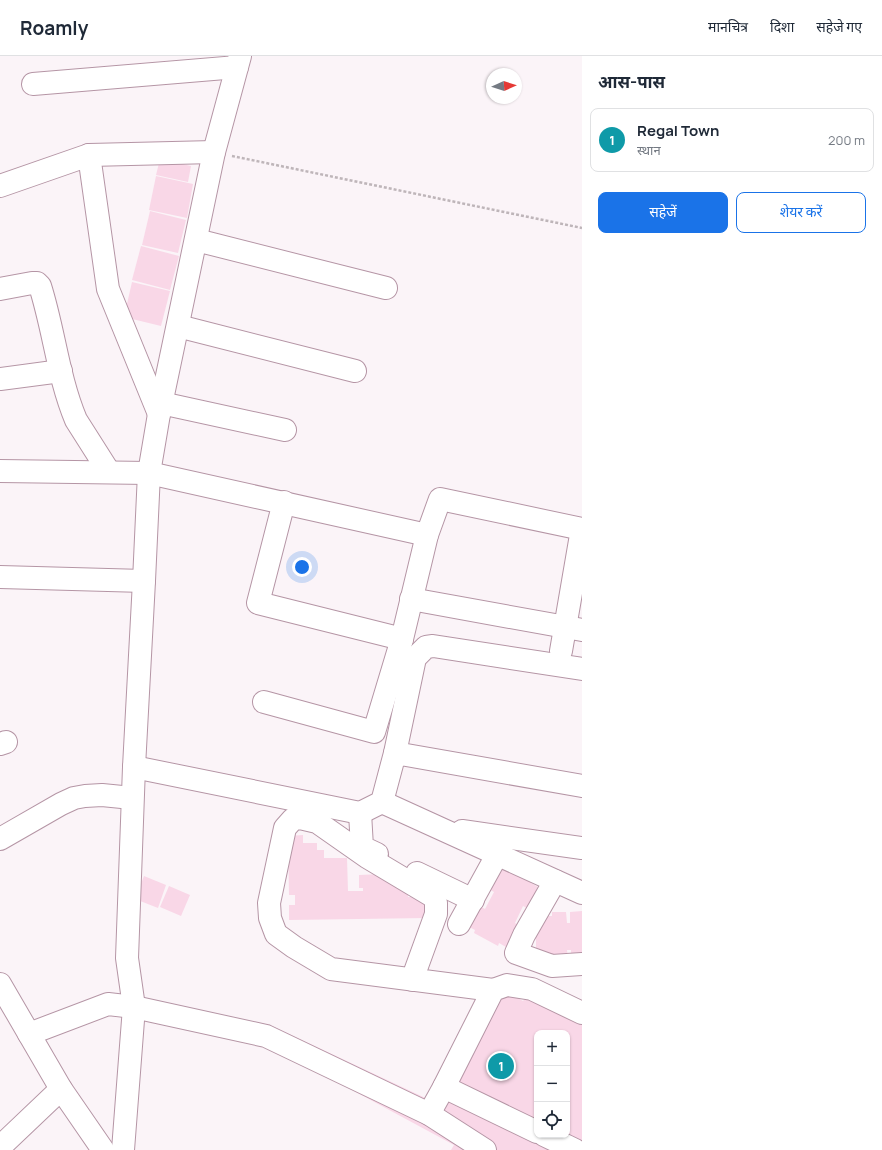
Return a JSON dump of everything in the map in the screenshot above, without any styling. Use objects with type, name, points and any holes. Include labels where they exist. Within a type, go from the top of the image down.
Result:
[{"type":"street","points":[[33,84],[238,62],[214,152],[160,409],[149,473],[132,798],[127,958],[134,1007],[123,1150]]},
{"type":"street","points":[[0,186],[89,155],[214,152]]},
{"type":"street","points":[[89,155],[108,289],[160,409]]},
{"type":"street","points":[[196,240],[386,288]]},
{"type":"street","points":[[0,289],[32,283],[37,283],[40,286],[61,371],[73,412],[76,420],[109,472]]},
{"type":"street","points":[[178,326],[355,371]]},
{"type":"street","points":[[0,379],[61,371]]},
{"type":"street","points":[[160,409],[285,430]]},
{"type":"street","points":[[0,471],[149,473],[428,535]]},
{"type":"street","points":[[264,702],[374,732],[402,639],[428,535],[440,499],[582,529],[574,628],[561,651]]},
{"type":"street","points":[[284,502],[258,603],[402,639]]},
{"type":"street","points":[[0,577],[144,582]]},
{"type":"street","points":[[411,599],[574,628]]},
{"type":"street","points":[[134,767],[360,813],[382,802],[395,753],[415,658],[426,647],[433,646],[582,669]]},
{"type":"street","points":[[395,753],[582,786]]},
{"type":"street","points":[[0,838],[74,798],[102,795],[132,798]]},
{"type":"street","points":[[382,802],[582,893]]},
{"type":"street","points":[[360,813],[362,847],[473,900]]},
{"type":"street","points":[[412,980],[436,914],[436,903],[434,897],[367,857],[317,822],[300,818],[293,819],[285,828],[269,902],[270,918],[276,934],[294,947],[332,969],[412,980],[493,990],[507,985],[532,989],[582,1013]]},
{"type":"street","points":[[438,828],[582,848]]},
{"type":"street","points":[[459,924],[497,855]]},
{"type":"street","points":[[555,881],[524,935],[516,953],[552,966],[582,964]]},
{"type":"street","points":[[0,984],[61,1089],[103,1150]]},
{"type":"street","points":[[429,1114],[493,990]]},
{"type":"street","points":[[29,1034],[108,1004],[134,1007],[266,1036],[429,1114],[485,1150]]},
{"type":"street","points":[[444,1087],[534,1131]]},
{"type":"street","points":[[0,1147],[61,1089]]},
{"type":"street","points":[[550,1138],[575,1150]]},
{"type":"path","points":[[214,152],[582,228]]},
{"type":"building","points":[[160,159],[191,166],[188,182],[156,175]]},
{"type":"building","points":[[156,176],[193,184],[187,218],[149,210]]},
{"type":"building","points":[[150,211],[186,220],[178,253],[142,245]]},
{"type":"building","points":[[141,246],[179,256],[170,290],[132,280]]},
{"type":"building","points":[[132,282],[170,291],[161,326],[124,317]]},
{"type":"building","points":[[303,835],[303,843],[317,843],[317,850],[324,850],[324,858],[347,858],[348,891],[363,891],[363,888],[359,888],[359,875],[382,874],[382,879],[391,879],[408,886],[408,897],[427,895],[427,918],[289,920],[289,905],[295,905],[295,895],[289,895],[288,836]]},
{"type":"building","points":[[500,867],[532,880],[531,883],[538,887],[530,903],[533,905],[530,910],[523,906],[515,923],[521,927],[515,931],[506,947],[499,943],[498,946],[474,933],[475,930],[469,927],[478,905],[485,909],[494,892],[487,888]]},
{"type":"building","points":[[144,876],[166,885],[158,908],[135,899]]},
{"type":"building","points":[[169,886],[190,895],[181,916],[160,907]]},
{"type":"building","points":[[582,911],[582,958],[571,958],[571,950],[567,950],[568,958],[543,957],[542,951],[536,951],[536,924],[542,916],[552,916],[552,912],[566,912],[567,923],[570,923],[570,912]]},
{"type":"building","points":[[503,990],[523,1001],[530,993],[582,1017],[582,1150],[451,1150],[454,1145],[267,1044],[133,997],[270,1025],[436,1103]]},
{"type":"place","name":"Regal Town","points":[[501,1066]]}]
